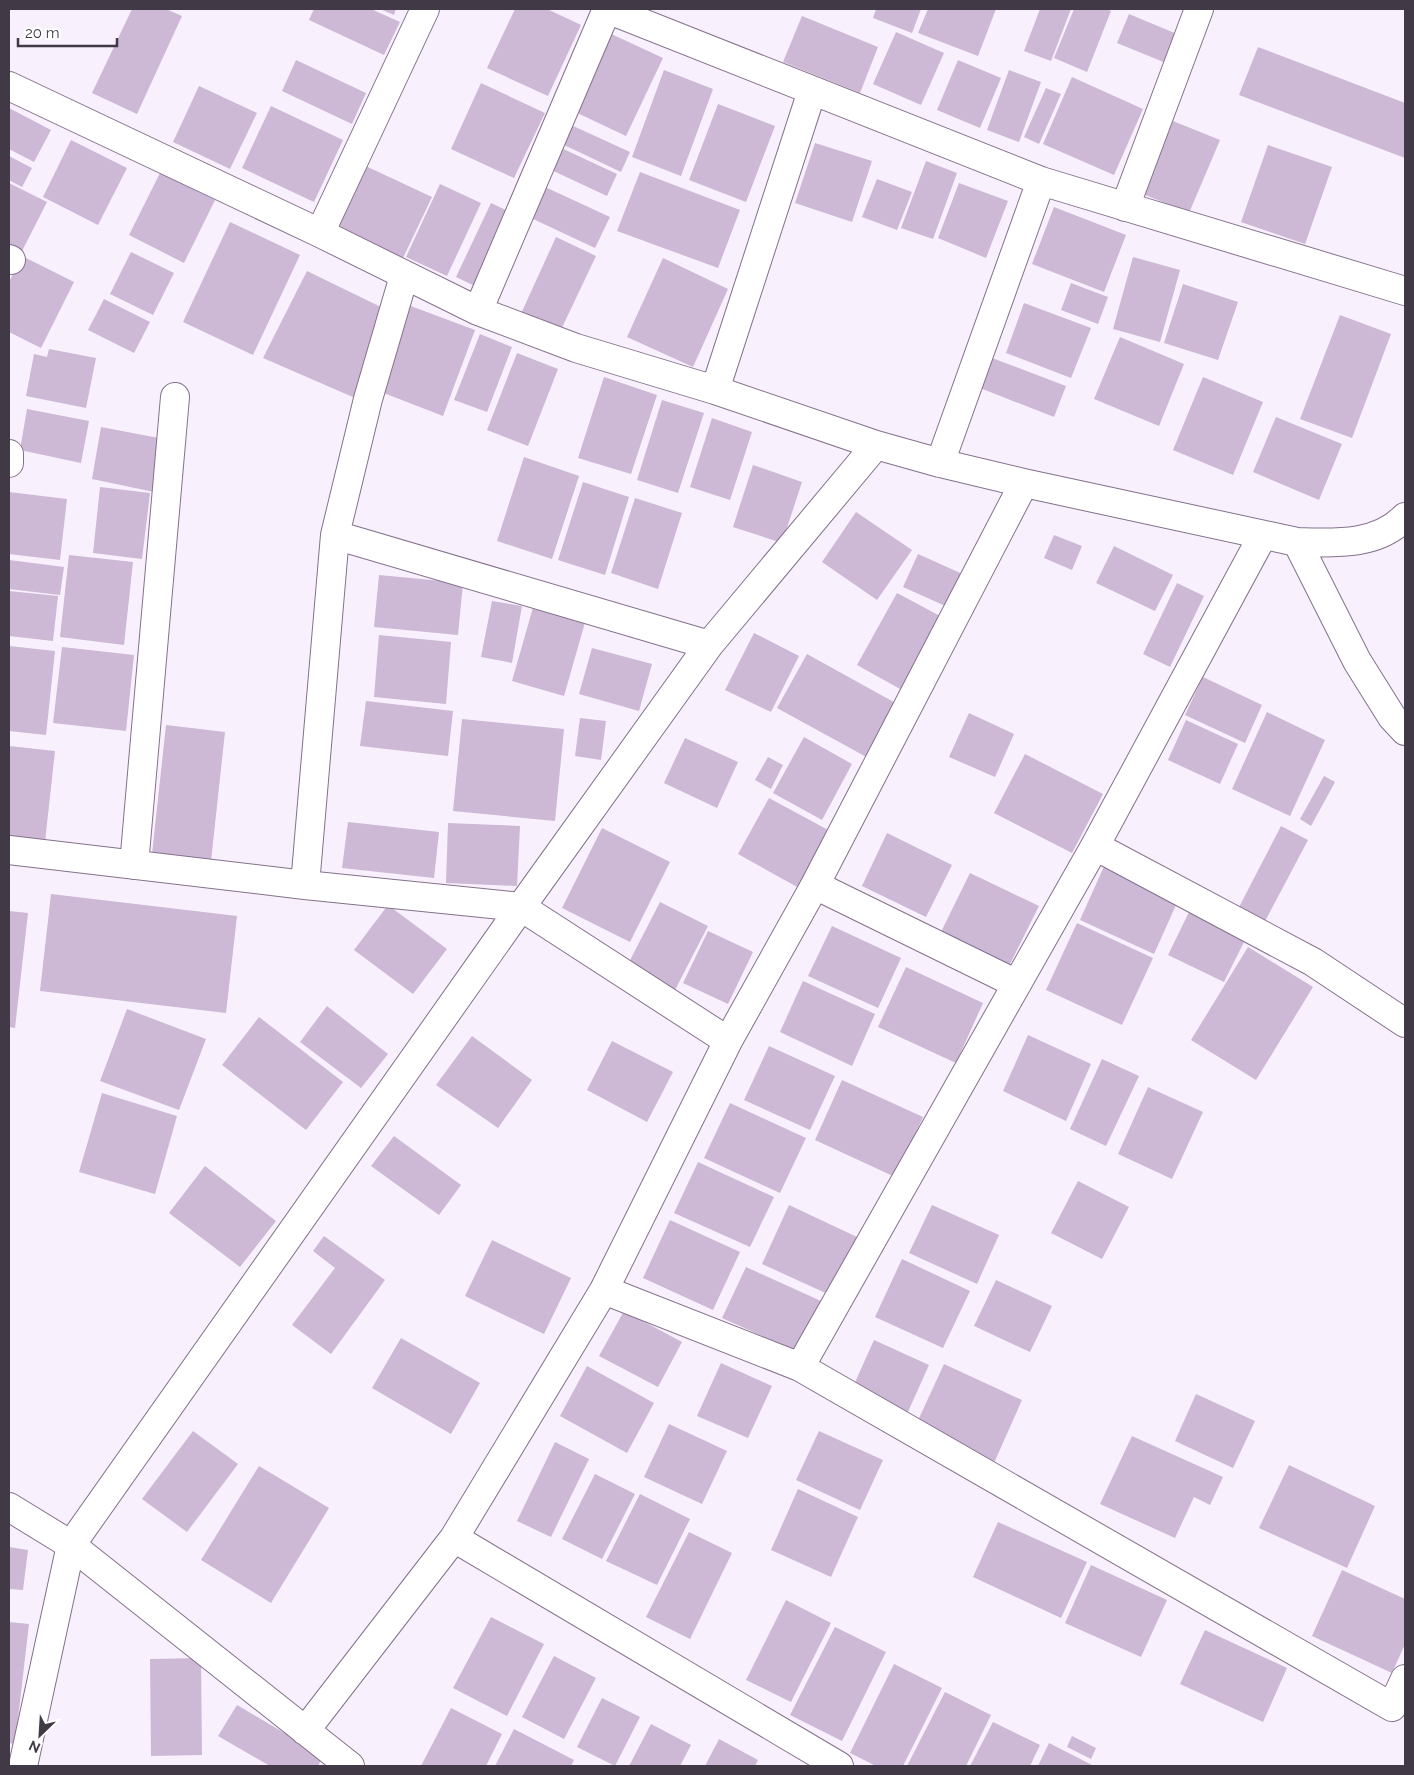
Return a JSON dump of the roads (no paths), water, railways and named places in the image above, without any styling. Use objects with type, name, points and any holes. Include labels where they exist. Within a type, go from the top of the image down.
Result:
[{"type":"street","points":[[320,233],[425,9]]},
{"type":"street","points":[[478,311],[607,9],[1041,181],[1405,291]]},
{"type":"street","points":[[1126,207],[1190,11]]},
{"type":"street","points":[[9,86],[320,233],[478,311],[576,348],[715,390],[876,445],[940,463],[1024,483],[1297,542],[1340,543],[1373,537],[1398,524],[1405,517]]},
{"type":"street","points":[[715,390],[812,91]]},
{"type":"street","points":[[940,463],[1041,181]]},
{"type":"street","points":[[305,885],[335,535],[368,399],[404,276]]},
{"type":"street","points":[[134,865],[175,397]]},
{"type":"street","points":[[23,1766],[71,1545],[709,644],[876,445]]},
{"type":"street","points":[[9,454],[9,463]]},
{"type":"street","points":[[305,1732],[454,1538],[604,1290],[728,1041],[815,885],[1024,483]]},
{"type":"street","points":[[335,535],[709,644]]},
{"type":"street","points":[[800,1367],[1095,846],[1263,535]]},
{"type":"street","points":[[1297,542],[1357,661],[1392,717],[1405,731]]},
{"type":"street","points":[[1095,846],[1313,962],[1405,1023]]},
{"type":"street","points":[[9,850],[305,885],[521,907],[728,1041]]},
{"type":"street","points":[[815,885],[1017,984]]},
{"type":"street","points":[[604,1290],[800,1367],[1392,1707],[1405,1679]]},
{"type":"street","points":[[9,1507],[71,1545],[348,1766]]},
{"type":"street","points":[[454,1538],[838,1766]]}]
